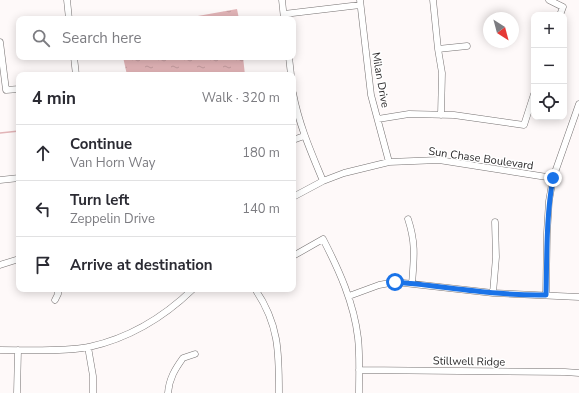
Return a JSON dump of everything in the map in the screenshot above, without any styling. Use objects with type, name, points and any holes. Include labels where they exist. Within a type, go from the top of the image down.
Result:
[{"type":"street","points":[[67,0],[69,16]]},
{"type":"street","points":[[282,0],[284,16]]},
{"type":"street","points":[[433,0],[442,73],[441,115]]},
{"type":"street","points":[[549,0],[562,8],[561,12]]},
{"type":"street","points":[[289,16],[360,2]]},
{"type":"street","name":"Milan Drive","points":[[360,2],[371,95],[389,162]]},
{"type":"street","points":[[0,42],[6,90],[16,89]]},
{"type":"street","points":[[438,49],[467,46]]},
{"type":"street","points":[[74,60],[76,72]]},
{"type":"street","points":[[289,60],[291,72]]},
{"type":"street","points":[[378,119],[409,114],[469,116],[524,125],[531,103]]},
{"type":"street","points":[[546,295],[549,201],[553,178],[578,113],[579,104]]},
{"type":"street","points":[[296,109],[304,136],[323,181]]},
{"type":"street","points":[[296,139],[304,136]]},
{"type":"street","name":"Sun Chase Boulevard","points":[[296,195],[323,181],[351,171],[389,162],[439,160],[553,178]]},
{"type":"street","points":[[0,180],[16,178]]},
{"type":"street","points":[[408,219],[414,249],[412,284]]},
{"type":"street","points":[[493,293],[496,257],[495,222]]},
{"type":"street","points":[[296,254],[324,239],[340,273],[349,296],[358,337],[360,370],[359,393]]},
{"type":"street","points":[[0,265],[16,260]]},
{"type":"street","points":[[349,296],[379,285],[395,282],[493,293],[579,298]]},
{"type":"street","points":[[54,300],[58,292]]},
{"type":"street","points":[[0,350],[63,350],[88,347],[113,340],[146,326],[163,315],[190,292]]},
{"type":"street","points":[[257,292],[269,312],[276,332],[279,361],[279,393]]},
{"type":"street","points":[[88,347],[93,376],[93,393]]},
{"type":"street","points":[[17,393],[18,350]]},
{"type":"street","points":[[168,393],[168,387],[173,372],[183,358],[195,354]]},
{"type":"street","name":"Stillwell Ridge","points":[[360,370],[579,373]]},
{"type":"water","points":[[237,9],[238,16],[198,16]]},
{"type":"water","points":[[124,60],[243,60],[245,72],[126,72]]},
{"type":"waterway","points":[[0,133],[16,131]]},
{"type":"route","points":[[395,282],[493,293],[530,296],[546,295],[547,233],[549,201],[553,178]]}]
